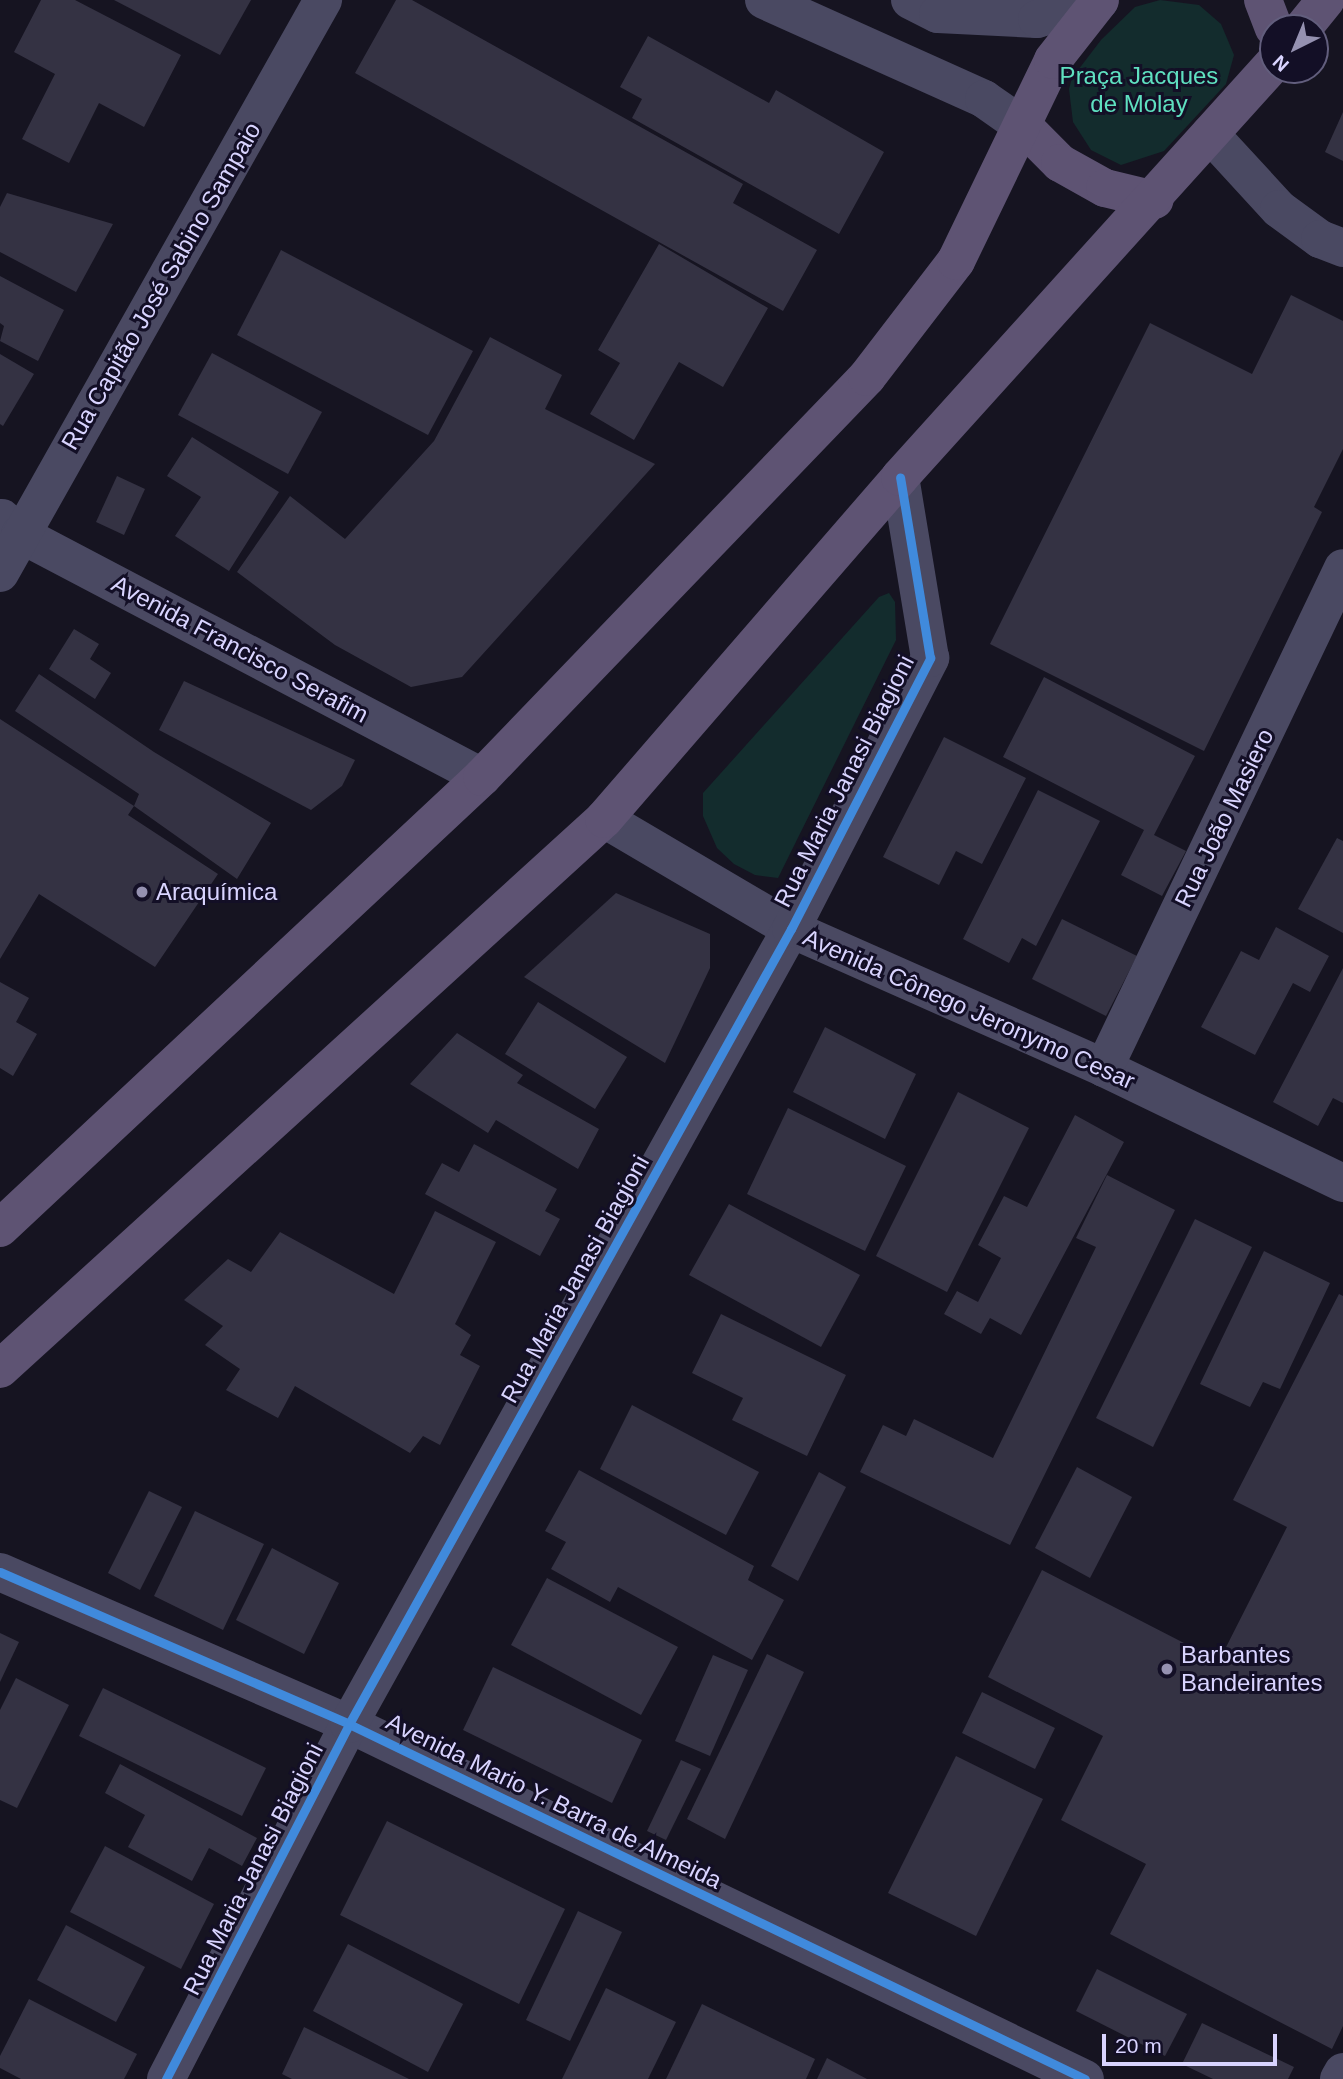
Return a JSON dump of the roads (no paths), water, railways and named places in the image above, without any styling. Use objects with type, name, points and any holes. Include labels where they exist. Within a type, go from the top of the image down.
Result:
[{"type":"main road","points":[[1314,14],[1326,0]]},
{"type":"main road","points":[[0,1227],[482,776],[867,377],[956,261],[1024,127],[1053,60],[1100,1]]},
{"type":"main road","points":[[0,1369],[604,819],[900,477],[1154,200],[1259,80]]},
{"type":"main road","points":[[1024,127],[1060,163],[1105,188],[1154,200]]},
{"type":"street","name":"Rua Capitão José Sabino Sampaio","points":[[0,573],[10,525],[323,0]]},
{"type":"street","points":[[764,0],[984,99],[1024,127]]},
{"type":"street","points":[[910,0],[938,14],[1037,19],[1100,1]]},
{"type":"street","points":[[1210,134],[1279,209],[1320,239],[1343,248]]},
{"type":"street","name":"Rua Maria Janasi Biagioni","points":[[166,2079],[349,1724],[791,929],[930,658],[900,477]]},
{"type":"street","name":"Avenida Francisco Serafim","points":[[10,525],[482,776]]},
{"type":"street","name":"Rua João Masiero","points":[[1104,1068],[1343,568]]},
{"type":"street","name":"Avenida Cônego Jeronymo Cesar","points":[[604,819],[791,929],[1104,1068],[1343,1183]]},
{"type":"street","name":"Avenida Mario Y. Barra de Almeida","points":[[0,1572],[349,1724],[1085,2079]]},
{"type":"street","points":[[1339,2079],[1343,2072]]},
{"type":"place","name":"Araquímica","points":[[142,892]]},
{"type":"place","name":"Barbantes Bandeirantes","points":[[1167,1669]]},
{"type":"park label","name":"Praça Jacques de Molay","points":[[1139,90]]}]
